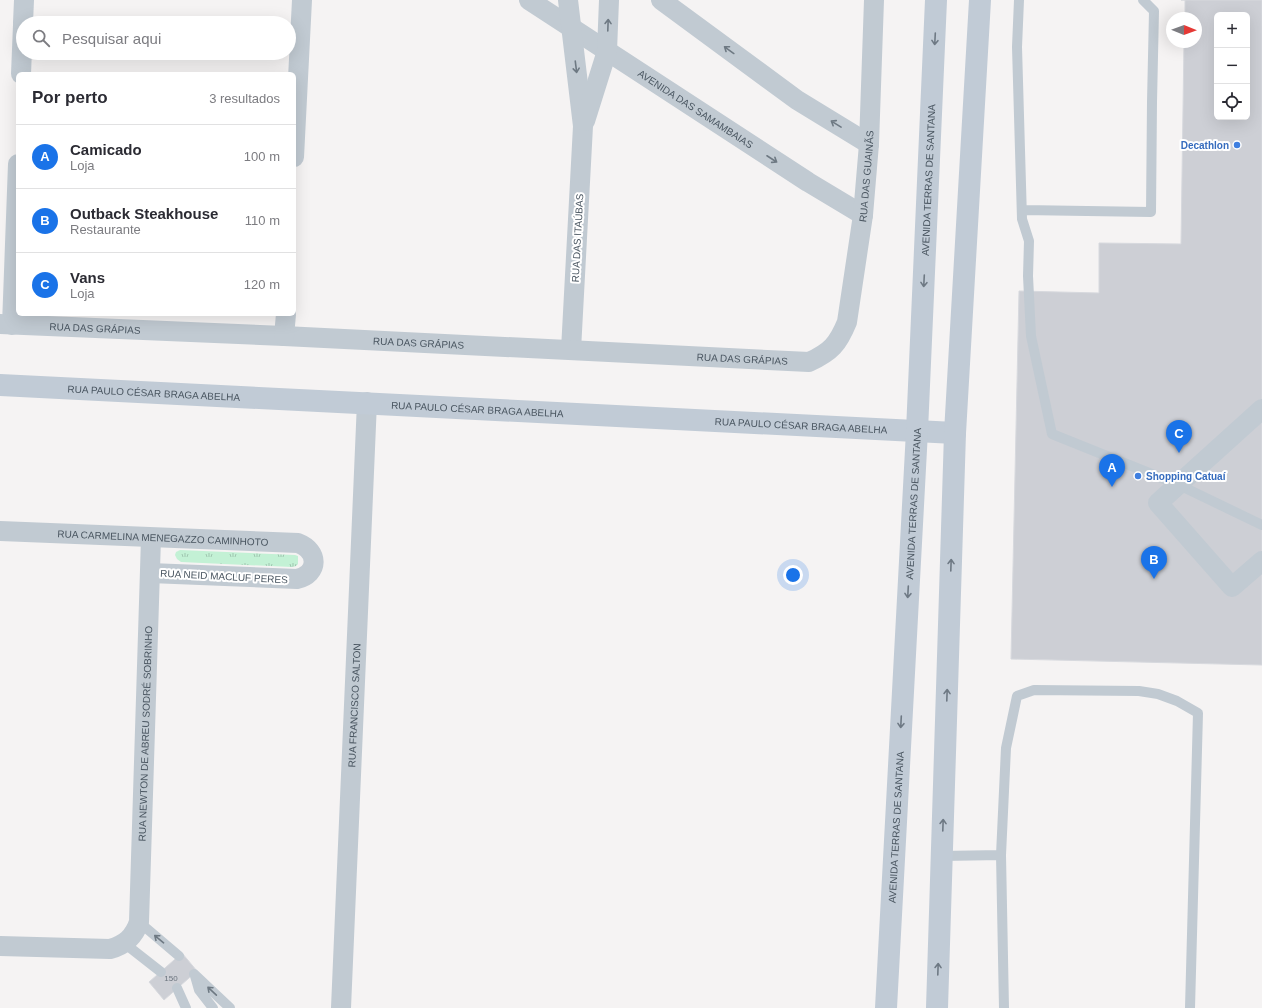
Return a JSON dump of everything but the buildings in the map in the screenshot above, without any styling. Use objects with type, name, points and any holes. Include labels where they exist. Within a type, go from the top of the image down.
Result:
[{"type":"street","points":[[23,16],[24,0]]},
{"type":"street","points":[[296,118],[302,0]]},
{"type":"street","name":"AVENIDA DAS SAMAMBAIAS","points":[[529,0],[571,29],[808,182],[863,215]]},
{"type":"street","name":"RUA DAS ITAÚBAS","points":[[568,0],[583,126],[571,350]]},
{"type":"street","name":"RUA DAS ITAÚBAS","points":[[583,126],[607,51],[609,0]]},
{"type":"street","points":[[661,0],[798,100],[869,144]]},
{"type":"street","name":"RUA DAS GUAINÃS","points":[[832,348],[841,337],[847,322],[863,215],[869,144],[874,0]]},
{"type":"street","name":"AVENIDA TERRAS DE SANTANA","points":[[886,1008],[917,431],[936,0]]},
{"type":"street","points":[[937,1008],[954,433],[980,0]]},
{"type":"street","points":[[21,72],[22,60]]},
{"type":"street","points":[[6,325],[16,191]]},
{"type":"street","points":[[284,336],[286,316]]},
{"type":"street","name":"RUA DAS GRÁPIAS","points":[[6,325],[284,336],[809,362],[820,357],[832,348]]},
{"type":"street","name":"RUA PAULO CÉSAR BRAGA ABELHA","points":[[0,385],[367,402],[954,433]]},
{"type":"street","name":"RUA FRANCISCO SALTON","points":[[341,1008],[367,402]]},
{"type":"street","points":[[1262,409],[1158,503],[1232,587],[1262,561]]},
{"type":"street","name":"RUA CARMELINA MENEGAZZO CAMINHOTO","points":[[0,531],[298,543],[311,551],[313,563]]},
{"type":"street","name":"RUA NEWTON DE ABREU SODRÉ SOBRINHO","points":[[133,932],[151,538]]},
{"type":"street","name":"RUA NEID MACLUF PERES","points":[[150,572],[297,579],[304,578],[310,573],[313,563]]},
{"type":"street","points":[[0,946],[110,949],[119,947],[133,932]]},
{"type":"lane","points":[[1019,0],[1018,47],[1023,210],[1022,219],[1029,241],[1028,276],[1031,336],[1052,434],[1178,485],[1262,525]]},
{"type":"lane","points":[[1023,210],[1152,212],[1154,11],[1143,0]]},
{"type":"lane","points":[[1004,1008],[1001,855],[1006,748],[1018,696],[1034,690],[1139,691],[1158,694],[1177,701],[1198,712],[1190,1008]]},
{"type":"lane","points":[[942,856],[1001,855]]},
{"type":"lane","points":[[133,932],[179,956]]},
{"type":"lane","points":[[133,932],[161,972]]},
{"type":"lane","points":[[213,1008],[199,990],[194,974],[230,1008]]},
{"type":"lane","points":[[177,988],[186,1008]]},
{"type":"green space","points":[[180,550],[295,555],[298,556],[298,564],[292,567],[181,562],[175,555],[176,552]]},
{"type":"place","name":"Decathlon","points":[[1237,145]]},
{"type":"place","name":"Vans","points":[[1179,453]]},
{"type":"place","name":"Shopping Catuaí","points":[[1138,476]]},
{"type":"place","name":"Camicado","points":[[1112,487]]},
{"type":"place","name":"Outback Steakhouse","points":[[1154,579]]}]
